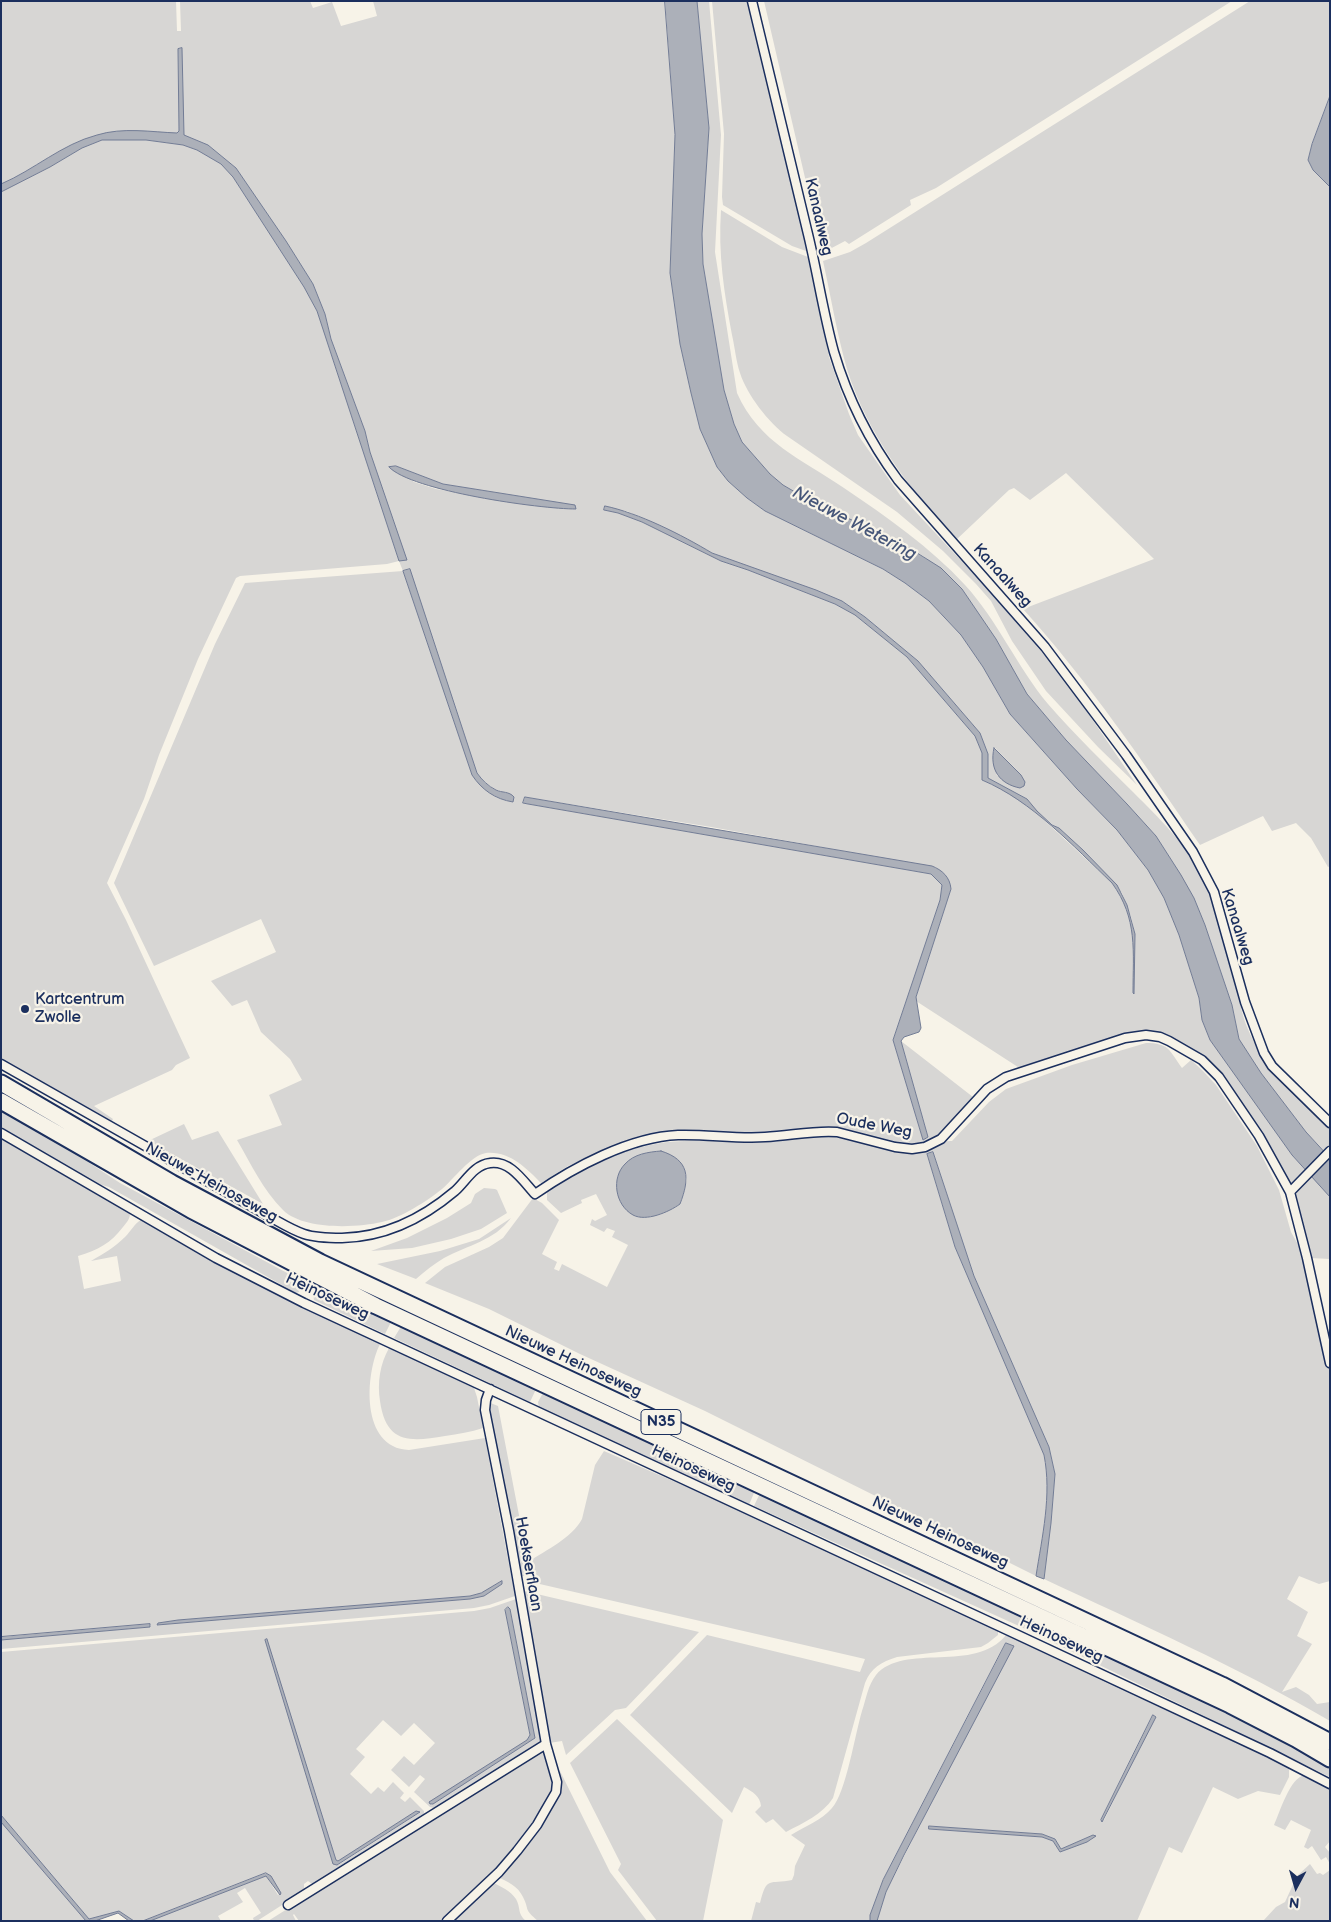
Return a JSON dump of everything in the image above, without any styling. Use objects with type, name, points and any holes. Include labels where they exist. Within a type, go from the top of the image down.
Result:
[{"type":"highway","name":"Nieuwe Heinoseweg","points":[[1,1083],[172,1183],[320,1262],[1222,1685],[1330,1742]]},
{"type":"highway","name":"Nieuwe Heinoseweg","points":[[1,1102],[191,1210],[368,1302],[1230,1705],[1296,1739],[1330,1760]]},
{"type":"street","name":"Kanaalweg","points":[[752,1],[814,257],[834,349],[842,377],[864,427],[878,453],[898,480],[1045,647],[1126,756],[1193,852],[1214,892],[1245,1002],[1264,1053],[1272,1066],[1330,1123]]},
{"type":"street","name":"Oude Weg","points":[[1,1064],[192,1174],[304,1234],[329,1238],[357,1238],[387,1231],[412,1222],[435,1207],[457,1189],[476,1168],[490,1163],[499,1163],[507,1166],[535,1194],[572,1171],[618,1148],[658,1137],[678,1135],[766,1137],[826,1131],[838,1132],[903,1148],[925,1147],[941,1139],[982,1094],[999,1081],[1125,1038],[1144,1035],[1160,1037],[1169,1041],[1209,1065],[1251,1124],[1290,1192]]},
{"type":"street","name":"Heinoseweg","points":[[1,1133],[216,1258],[304,1303],[1270,1753],[1330,1784]]},
{"type":"street","points":[[1330,1152],[1290,1192],[1309,1266],[1330,1363]]},
{"type":"street","name":"Hoekserflaan","points":[[447,1921],[499,1872],[537,1825],[556,1792],[557,1782],[546,1745],[509,1531],[485,1410],[490,1390]]},
{"type":"street","points":[[288,1905],[546,1745]]},
{"type":"shaded area","points":[[1,1],[176,1],[177,31],[181,31],[180,1],[310,1],[313,8],[332,2],[341,26],[377,16],[373,1],[665,1],[675,135],[670,273],[680,344],[691,393],[700,429],[717,467],[728,481],[765,511],[883,569],[905,583],[929,601],[961,635],[983,667],[1010,714],[1077,789],[1117,830],[1148,870],[1164,898],[1179,935],[1199,998],[1202,1020],[1210,1040],[1292,1155],[1306,1171],[1294,1183],[1288,1183],[1217,1071],[1153,1033],[1021,1069],[916,1001],[951,889],[946,876],[937,868],[711,827],[525,797],[523,803],[931,874],[942,885],[940,900],[893,1040],[923,1140],[928,1137],[901,1041],[973,1097],[938,1135],[928,1143],[911,1145],[891,1142],[839,1129],[767,1135],[723,1135],[629,1142],[612,1147],[568,1166],[541,1183],[523,1166],[510,1158],[495,1153],[486,1153],[474,1158],[429,1199],[389,1220],[371,1224],[330,1226],[292,1217],[283,1210],[263,1185],[237,1140],[282,1125],[269,1095],[302,1080],[290,1059],[261,1032],[247,1000],[232,1006],[211,981],[276,952],[261,919],[154,966],[114,883],[215,644],[245,583],[403,571],[399,561],[406,560],[370,452],[365,431],[313,284],[236,168],[208,145],[183,136],[182,49],[178,49],[179,131],[177,134],[126,131],[97,135],[72,144],[1,184]],"holes":[[[396,466],[443,484],[560,503],[526,504],[436,489],[414,482]],[[605,510],[627,511],[712,553],[842,601],[865,617],[918,661],[980,733],[988,754],[988,778],[1027,799],[1036,811],[1052,825],[1059,828],[1083,850],[1122,893],[1135,934],[1134,994],[1133,949],[1130,923],[1126,910],[1112,883],[1030,807],[1009,793],[982,780],[982,753],[975,736],[907,657],[855,615],[835,604],[721,561],[642,522]],[[409,569],[477,773],[490,786],[507,793],[513,802],[496,797],[472,775],[403,571]],[[995,748],[1023,778],[997,776],[993,752]]]},
{"type":"shaded area","points":[[697,1],[709,1],[721,135],[715,252],[737,393],[746,410],[757,425],[783,448],[892,521],[952,571],[988,614],[1048,704],[1181,843],[1209,891],[1223,933],[1247,1027],[1254,1042],[1272,1068],[1330,1127],[1330,1147],[1325,1152],[1306,1132],[1261,1073],[1239,1039],[1232,1005],[1194,898],[1156,836],[1066,740],[1027,694],[996,639],[962,589],[923,556],[903,544],[807,499],[783,485],[770,474],[742,442],[734,424],[724,390],[703,264],[702,234],[709,128]]},
{"type":"shaded area","points":[[712,1],[749,1],[809,252],[792,246],[723,205],[724,134]]},
{"type":"shaded area","points":[[764,1],[1232,1],[936,188],[910,200],[911,205],[849,244],[845,241],[826,251],[822,251]]},
{"type":"shaded area","points":[[1250,1],[1330,1],[1330,96],[1308,160],[1313,170],[1330,187],[1330,866],[1328,867],[1311,838],[1296,823],[1272,831],[1263,816],[1200,845],[1093,694],[1023,609],[1154,559],[1066,473],[1030,500],[1014,488],[1009,490],[956,540],[907,481],[866,417],[847,369],[823,261],[850,252],[866,243]]},
{"type":"shaded area","points":[[102,140],[146,140],[183,145],[198,150],[221,164],[233,177],[304,287],[317,311],[399,561],[387,564],[240,576],[236,578],[198,659],[159,755],[144,799],[107,883],[190,1058],[176,1065],[172,1070],[94,1106],[113,1119],[112,1121],[1,1059],[1,192],[82,148]]},
{"type":"shaded area","points":[[721,210],[782,247],[808,257],[811,263],[829,357],[858,435],[900,495],[982,583],[1064,678],[1137,785],[1098,747],[1046,691],[1012,641],[991,601],[943,551],[897,512],[787,436],[759,408],[740,373],[726,304],[720,242]]},
{"type":"shaded area","points":[[1146,1043],[1164,1046],[1171,1052],[1182,1068],[1191,1060],[1216,1085],[1257,1146],[1279,1190],[1291,1232],[1305,1257],[1330,1374],[1330,1581],[1319,1584],[1299,1576],[1287,1599],[1308,1612],[1297,1636],[1312,1644],[1282,1692],[1296,1687],[1309,1695],[1317,1704],[1330,1702],[1330,1721],[1224,1664],[1044,1579],[1055,1474],[1049,1447],[974,1276],[933,1152],[927,1155],[955,1247],[1044,1455],[1047,1501],[1036,1576],[705,1411],[580,1354],[489,1309],[425,1283],[445,1267],[489,1247],[503,1238],[533,1198],[542,1203],[559,1220],[542,1254],[557,1262],[554,1269],[559,1271],[562,1264],[607,1287],[628,1245],[612,1237],[615,1231],[607,1228],[604,1232],[590,1225],[592,1219],[595,1221],[607,1215],[596,1194],[581,1200],[582,1203],[561,1213],[547,1200],[549,1187],[581,1170],[631,1150],[666,1142],[757,1142],[826,1137],[844,1138],[899,1151],[919,1150],[940,1142],[952,1141],[989,1102],[1006,1089],[1072,1065]],"holes":[[[625,1164],[684,1167],[687,1180],[680,1204],[668,1211],[644,1217],[635,1215],[623,1203],[618,1192],[617,1182],[618,1176]]]},
{"type":"shaded area","points":[[1,1112],[88,1162],[120,1183],[302,1281],[299,1292],[296,1293],[109,1187],[95,1183],[1,1129]]},
{"type":"shaded area","points":[[184,1124],[192,1140],[218,1131],[263,1204],[148,1141]]},
{"type":"shaded area","points":[[1,1138],[130,1213],[127,1222],[109,1242],[78,1256],[84,1289],[121,1281],[117,1256],[91,1261],[117,1244],[142,1219],[231,1271],[380,1344],[371,1373],[370,1408],[374,1423],[382,1437],[393,1446],[409,1450],[485,1438],[515,1596],[474,1608],[1,1649],[1,1640],[150,1627],[151,1625],[1,1637]],"holes":[[[503,1583],[484,1596],[470,1599],[157,1625],[158,1623],[178,1620],[470,1596]]]},
{"type":"shaded area","points":[[1311,1175],[1330,1197],[1330,1259],[1310,1258],[1295,1196],[1299,1188]]},
{"type":"shaded area","points":[[484,1188],[497,1190],[507,1213],[481,1229],[451,1239],[412,1248],[371,1251],[407,1238],[447,1218],[471,1203],[475,1194]]},
{"type":"shaded area","points":[[511,1218],[497,1232],[444,1258],[416,1279],[377,1264],[440,1251],[479,1239]]},
{"type":"shaded area","points":[[318,1287],[392,1320],[385,1334],[314,1300],[313,1294],[315,1288]]},
{"type":"shaded area","points":[[402,1325],[537,1387],[530,1402],[394,1338]]},
{"type":"shaded area","points":[[389,1348],[474,1388],[483,1428],[460,1434],[421,1439],[402,1437],[394,1433],[383,1415],[379,1394],[381,1367]]},
{"type":"shaded area","points":[[544,1391],[756,1488],[749,1505],[539,1409],[538,1402]]},
{"type":"shaded area","points":[[488,1402],[498,1406],[528,1562],[558,1543],[578,1526],[582,1519],[595,1465],[604,1451],[726,1504],[998,1630],[998,1635],[981,1647],[897,1657],[881,1663],[867,1678],[865,1683],[833,1798],[824,1809],[812,1818],[786,1832],[773,1819],[766,1823],[755,1812],[761,1806],[758,1797],[744,1787],[732,1813],[630,1715],[707,1635],[860,1672],[865,1659],[531,1582],[530,1576],[520,1576],[490,1422]]},
{"type":"shaded area","points":[[761,1491],[1241,1716],[1330,1766],[1330,1777],[1019,1626],[754,1506]]},
{"type":"shaded area","points":[[524,1591],[699,1632],[626,1708],[615,1710],[566,1755],[562,1741],[549,1743]]},
{"type":"shaded area","points":[[516,1599],[542,1735],[539,1744],[437,1809],[430,1807],[414,1792],[425,1779],[420,1775],[409,1787],[391,1770],[404,1756],[414,1765],[435,1743],[414,1723],[401,1736],[383,1720],[356,1749],[365,1757],[350,1774],[371,1794],[378,1787],[384,1792],[393,1782],[404,1793],[400,1798],[405,1802],[410,1797],[424,1811],[424,1816],[316,1884],[308,1881],[304,1884],[304,1891],[257,1921],[254,1921],[253,1918],[261,1913],[245,1888],[237,1893],[243,1902],[218,1916],[221,1921],[150,1921],[266,1876],[278,1895],[280,1893],[271,1876],[266,1873],[143,1921],[134,1921],[119,1911],[89,1919],[1,1815],[1,1652],[474,1611],[490,1608]],"holes":[[[508,1607],[510,1609],[535,1738],[431,1805],[430,1802],[527,1740],[530,1735],[505,1610]],[[265,1640],[336,1860],[338,1861],[416,1811],[419,1813],[338,1865],[334,1864]]]},
{"type":"shaded area","points":[[1006,1635],[1289,1767],[1289,1777],[1280,1795],[1258,1791],[1238,1799],[1213,1787],[1182,1853],[1169,1847],[1137,1921],[877,1921],[886,1892],[970,1726],[1006,1643],[883,1880],[870,1915],[870,1921],[751,1921],[756,1902],[760,1903],[767,1885],[774,1882],[792,1880],[795,1866],[805,1845],[791,1835],[823,1816],[832,1808],[837,1800],[846,1777],[867,1692],[876,1675],[888,1665],[904,1660],[959,1656],[977,1653],[993,1647]],"holes":[[[1153,1716],[1155,1716],[1104,1820],[1101,1820]],[[929,1826],[1042,1834],[1055,1839],[1061,1849],[1093,1835],[1091,1840],[1060,1852],[1053,1841],[1042,1837],[930,1829]]]},
{"type":"shaded area","points":[[617,1719],[723,1820],[703,1921],[657,1921],[618,1870],[621,1864],[570,1763]]},
{"type":"shaded area","points":[[543,1749],[552,1786],[543,1807],[522,1839],[509,1854],[483,1882],[441,1921],[299,1921],[294,1914],[296,1921],[268,1921]]},
{"type":"shaded area","points":[[560,1771],[610,1872],[647,1921],[538,1921],[529,1911],[518,1890],[508,1882],[497,1877],[558,1790]]},
{"type":"shaded area","points":[[1305,1775],[1330,1789],[1330,1841],[1325,1847],[1330,1853],[1330,1864],[1326,1857],[1321,1860],[1312,1846],[1308,1849],[1304,1847],[1311,1830],[1291,1820],[1285,1830],[1274,1825],[1290,1788],[1300,1777]]},
{"type":"shaded area","points":[[1,1822],[86,1921],[1,1921]]},
{"type":"shaded area","points":[[1310,1864],[1317,1874],[1323,1875],[1330,1870],[1330,1921],[1263,1921],[1276,1907],[1285,1902],[1297,1876]]},
{"type":"shaded area","points":[[492,1882],[514,1896],[520,1913],[526,1921],[450,1921]]},
{"type":"water","name":"Nieuwe Wetering","points":[[665,1],[697,1],[709,128],[702,234],[703,264],[724,390],[734,424],[742,442],[770,474],[783,485],[807,499],[903,544],[941,568],[962,589],[996,639],[1027,694],[1066,740],[1156,836],[1194,898],[1232,1005],[1239,1039],[1261,1073],[1306,1132],[1330,1158],[1330,1197],[1292,1155],[1210,1040],[1202,1020],[1199,998],[1179,935],[1164,898],[1148,870],[1117,830],[1077,789],[1010,714],[983,667],[961,635],[929,601],[905,583],[883,569],[765,511],[728,481],[717,467],[700,429],[691,393],[680,344],[670,273],[675,135]]},
{"type":"water","points":[[182,48],[184,135],[208,145],[236,168],[313,284],[365,431],[370,452],[407,560],[399,561],[317,311],[304,287],[233,177],[221,164],[197,150],[183,145],[146,140],[102,140],[82,148],[1,192],[1,184],[84,139],[117,131],[177,133],[179,131],[178,49]]},
{"type":"water","points":[[1330,96],[1330,187],[1313,170],[1308,160]]},
{"type":"water","points":[[396,466],[443,484],[575,505],[576,509],[535,506],[448,491],[402,476],[389,467]]},
{"type":"water","points":[[605,506],[660,525],[712,553],[842,601],[865,617],[918,661],[980,733],[988,754],[988,778],[1027,799],[1052,825],[1059,828],[1083,850],[1117,885],[1127,905],[1135,934],[1134,994],[1133,949],[1130,923],[1126,909],[1112,883],[1035,812],[1000,789],[982,780],[982,753],[975,736],[907,657],[855,615],[835,604],[721,561],[642,522],[604,510]]},
{"type":"water","points":[[410,569],[477,773],[485,783],[498,791],[512,795],[514,797],[513,802],[500,799],[490,793],[472,775],[403,571]]},
{"type":"water","points":[[994,748],[1021,775],[1025,782],[1024,786],[1020,788],[1013,786],[998,775],[993,763]]},
{"type":"water","points":[[525,797],[932,866],[942,872],[949,881],[951,889],[916,997],[921,1028],[919,1032],[904,1037],[901,1041],[928,1137],[923,1140],[893,1040],[940,900],[942,885],[931,874],[523,803]]},
{"type":"water","points":[[661,1151],[678,1159],[685,1171],[685,1186],[680,1204],[664,1213],[651,1217],[638,1217],[627,1211],[622,1205],[617,1191],[618,1176],[625,1164],[637,1156]]},
{"type":"water","points":[[933,1152],[974,1276],[1049,1447],[1055,1474],[1044,1579],[1036,1576],[1047,1501],[1044,1455],[955,1247],[927,1154]]},
{"type":"water","points":[[502,1581],[502,1584],[484,1596],[470,1599],[157,1625],[158,1623],[178,1620],[470,1596],[481,1593]]},
{"type":"water","points":[[508,1607],[510,1609],[535,1738],[433,1804],[430,1804],[429,1802],[527,1740],[530,1735],[505,1610]]},
{"type":"water","points":[[150,1624],[150,1627],[1,1640],[1,1637]]},
{"type":"water","points":[[267,1639],[336,1860],[338,1861],[416,1811],[420,1812],[337,1865],[333,1864],[265,1640]]},
{"type":"water","points":[[1006,1643],[1014,1646],[904,1855],[886,1892],[877,1921],[870,1921],[870,1915],[883,1880]]},
{"type":"water","points":[[1153,1715],[1156,1717],[1102,1822],[1101,1820]]},
{"type":"water","points":[[1,1815],[89,1919],[119,1911],[134,1921],[129,1921],[118,1913],[95,1921],[86,1921],[1,1822]]},
{"type":"water","points":[[929,1826],[1042,1834],[1055,1839],[1061,1849],[1093,1835],[1096,1836],[1087,1842],[1060,1852],[1053,1841],[1042,1837],[929,1829]]},
{"type":"water","points":[[266,1873],[271,1876],[281,1893],[280,1895],[266,1876],[150,1921],[143,1921]]},
{"type":"place","name":"Kartcentrum Zwolle","points":[[25,1009]]}]
